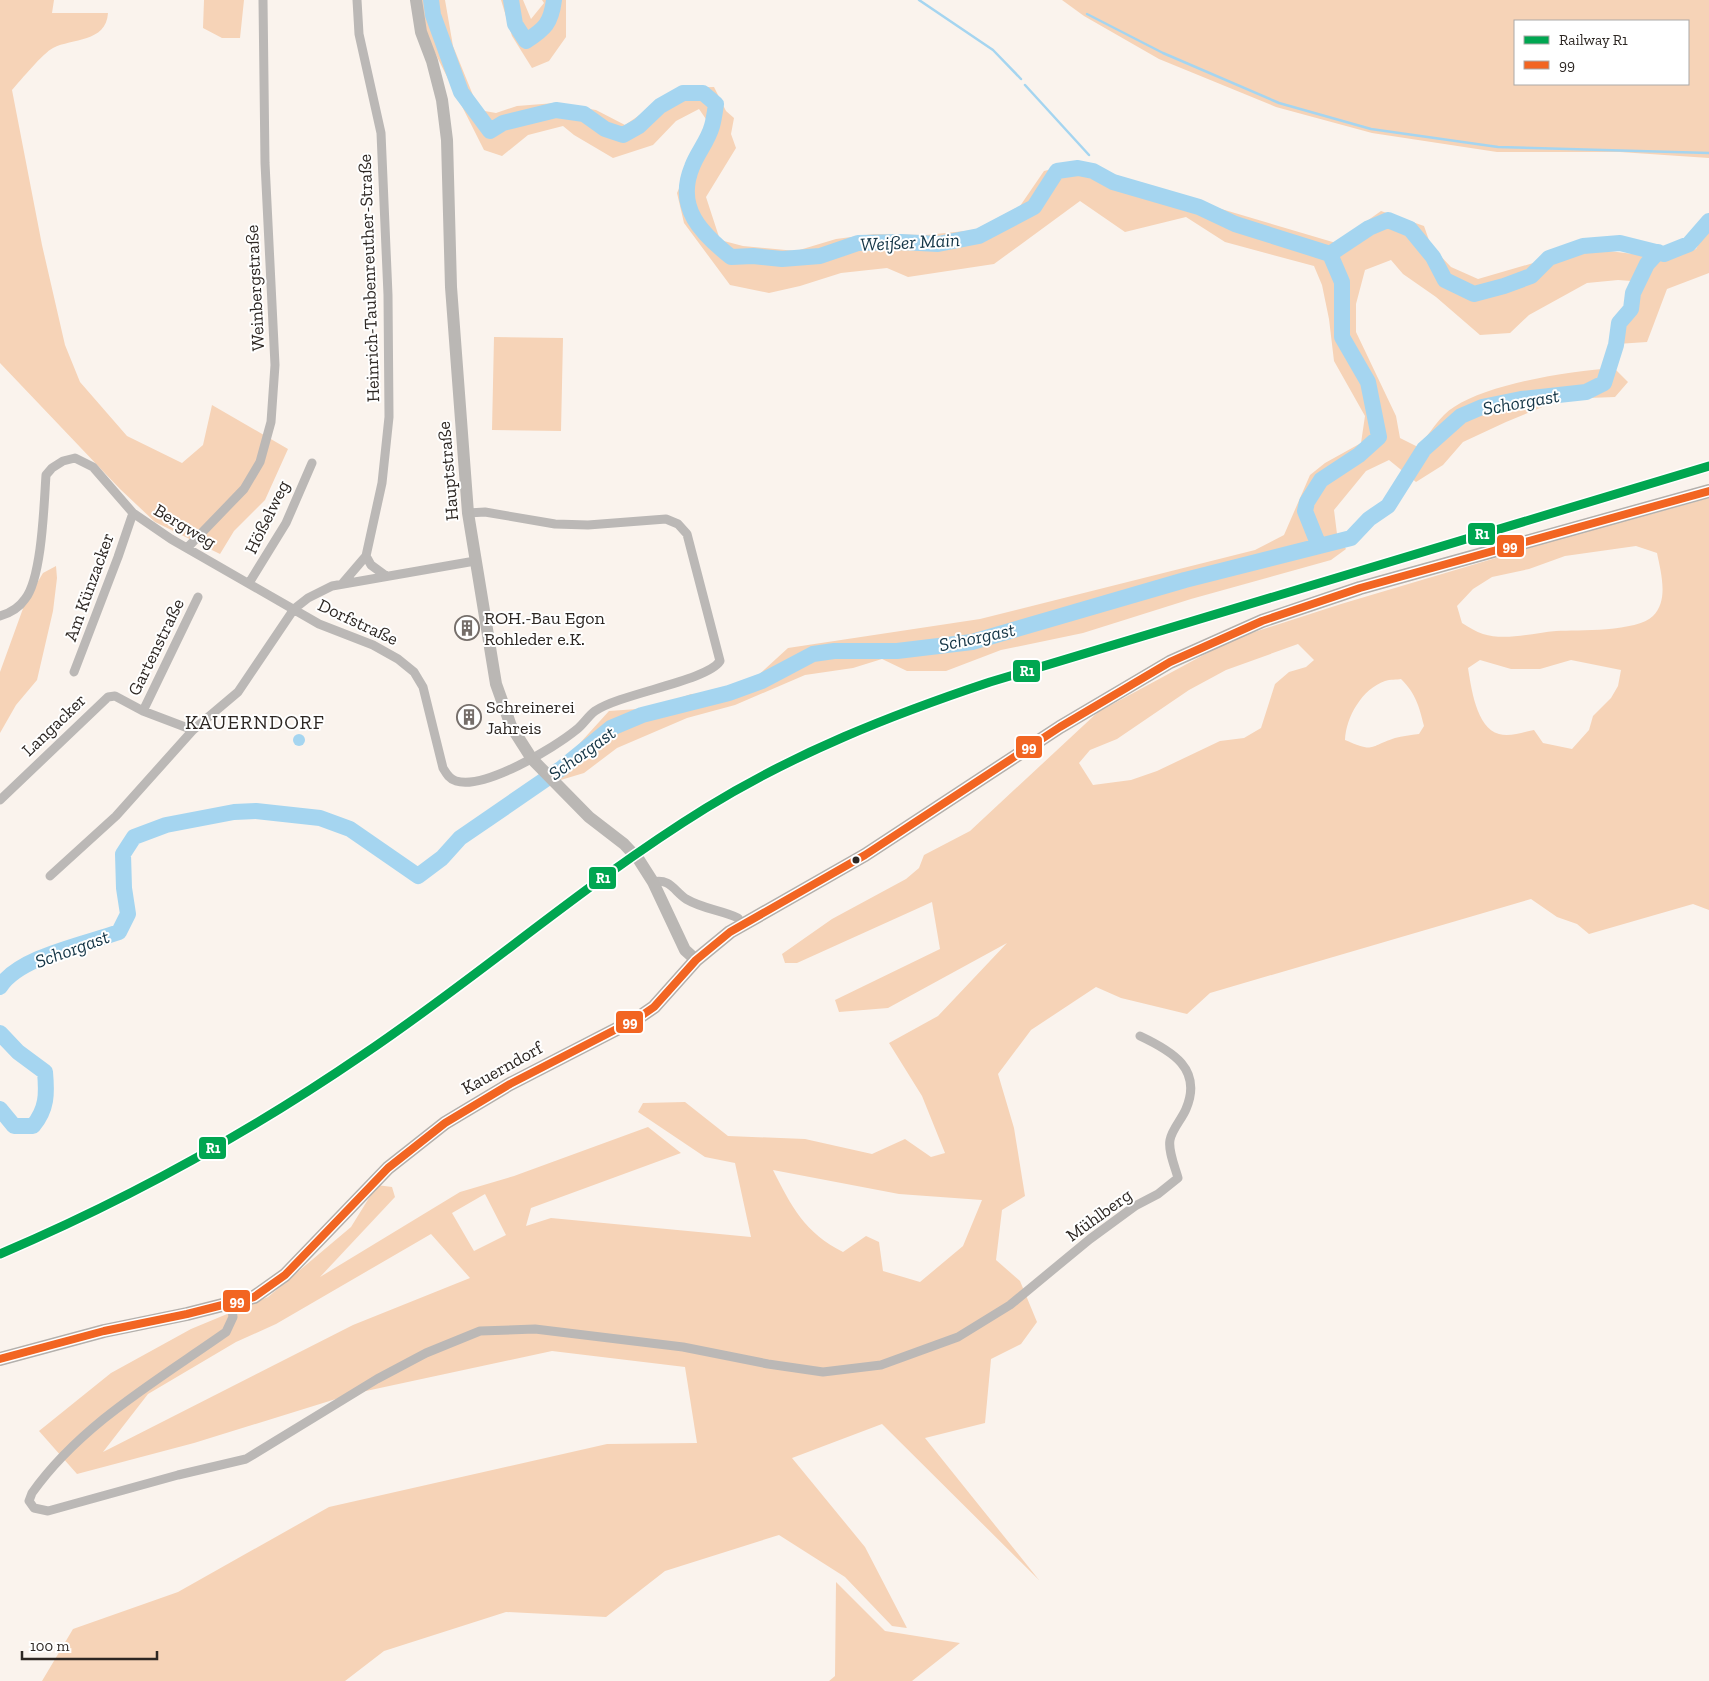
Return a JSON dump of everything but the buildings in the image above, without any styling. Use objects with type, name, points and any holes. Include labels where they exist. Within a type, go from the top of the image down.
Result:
[{"type":"main road","name":"Hauptstraße","points":[[416,0],[421,32],[432,61],[442,100],[447,140],[451,287],[468,513],[474,561],[496,684],[511,726],[536,764],[567,796],[636,856],[653,882],[685,950],[696,960]]},
{"type":"main road","name":"Kauerndorf","points":[[0,1358],[254,1297],[285,1275],[388,1168],[445,1123],[477,1103],[638,1018],[668,993],[696,960],[713,944],[742,924],[822,882],[1060,727],[1170,662],[1262,621],[1360,588],[1709,490]]},
{"type":"street","name":"Weinbergstraße","points":[[188,547],[244,489],[260,462],[271,422],[275,364],[265,163],[263,0]]},
{"type":"street","name":"Heinrich-Taubenreuther-Straße","points":[[342,584],[366,556],[382,483],[389,416],[388,295],[381,133],[359,34],[357,0]]},
{"type":"street","name":"Bergweg","points":[[0,616],[15,610],[26,598],[33,585],[37,568],[46,475],[52,468],[63,461],[75,458],[93,467],[132,513],[171,539],[188,547],[294,610]]},
{"type":"street","name":"Hößelweg","points":[[249,583],[286,523],[312,463]]},
{"type":"street","points":[[468,513],[485,512],[555,524],[588,525],[666,519],[678,524],[687,534],[720,661],[717,666],[683,681],[651,688],[595,712],[578,729],[536,764]]},
{"type":"street","name":"Am Künzacker","points":[[74,672],[118,557],[132,513]]},
{"type":"street","points":[[366,556],[371,565],[386,576]]},
{"type":"street","points":[[50,876],[116,816],[193,730],[238,692],[294,610],[308,598],[332,586],[474,561]]},
{"type":"street","name":"Gartenstraße","points":[[143,711],[198,597]]},
{"type":"street","name":"Dorfstraße","points":[[294,610],[319,624],[381,650],[398,659],[414,672],[423,687],[434,735],[448,776],[456,781],[470,781],[536,764]]},
{"type":"street","name":"Langacker","points":[[0,800],[108,696],[115,696],[143,711],[193,730]]},
{"type":"street","points":[[653,882],[662,880],[670,883],[686,898],[704,908],[738,918],[742,924]]},
{"type":"street","name":"Mühlberg","points":[[230,1303],[233,1317],[226,1332],[124,1403],[84,1435],[32,1493],[29,1501],[34,1508],[48,1511],[178,1474],[246,1459],[376,1379],[426,1353],[480,1331],[544,1330],[683,1347],[768,1364],[823,1372],[880,1365],[958,1337],[1010,1305],[1090,1239],[1135,1206],[1158,1194],[1178,1178],[1170,1149],[1170,1140],[1186,1109],[1190,1096],[1192,1088],[1189,1076],[1186,1067],[1171,1052],[1140,1036]]},
{"type":"shaded area","points":[[0,0],[54,0],[52,13],[108,13],[106,23],[95,35],[53,48],[38,61],[12,90],[42,245],[65,345],[80,382],[127,436],[182,463],[203,445],[212,405],[288,449],[265,500],[234,531],[220,554],[155,522],[120,489],[0,363]]},
{"type":"shaded area","points":[[204,0],[244,0],[240,38],[222,38],[203,28]]},
{"type":"shaded area","points":[[421,0],[445,0],[453,46],[479,110],[496,113],[517,106],[555,103],[596,110],[625,125],[679,88],[714,87],[726,111],[734,118],[731,134],[736,148],[706,197],[720,240],[743,246],[796,251],[836,239],[874,234],[926,235],[975,230],[1020,206],[1044,171],[1080,162],[1164,192],[1336,243],[1381,211],[1424,226],[1431,246],[1451,267],[1478,279],[1564,254],[1592,249],[1667,258],[1696,249],[1709,224],[1709,273],[1667,289],[1647,342],[1617,344],[1645,282],[1618,280],[1587,283],[1529,315],[1510,333],[1480,335],[1436,297],[1403,274],[1391,260],[1365,270],[1356,304],[1356,332],[1396,416],[1400,438],[1418,447],[1439,420],[1454,407],[1488,391],[1554,375],[1614,368],[1628,382],[1615,397],[1562,399],[1463,442],[1443,465],[1416,482],[1389,460],[1366,471],[1334,510],[1337,534],[1346,549],[1331,560],[1191,599],[1083,633],[1001,650],[946,671],[907,671],[882,659],[853,668],[805,675],[735,705],[687,718],[617,748],[584,773],[554,782],[546,771],[560,765],[609,711],[651,708],[691,694],[711,693],[754,679],[788,648],[980,619],[1255,550],[1284,535],[1310,475],[1325,463],[1361,443],[1365,416],[1334,361],[1329,319],[1322,285],[1314,266],[1225,242],[1186,217],[1125,232],[1080,201],[994,264],[908,277],[887,268],[841,273],[800,286],[769,293],[730,285],[684,223],[677,193],[708,122],[699,109],[676,121],[653,145],[613,158],[574,135],[563,126],[528,135],[502,156],[484,150],[427,37]]},
{"type":"shaded area","points":[[501,0],[523,0],[531,19],[544,3],[542,0],[566,0],[566,37],[549,61],[532,68],[512,36]]},
{"type":"shaded area","points":[[1062,0],[1709,0],[1709,158],[1620,152],[1497,152],[1372,133],[1276,107],[1159,59],[1084,16]]},
{"type":"shaded area","points":[[494,337],[563,338],[561,431],[492,430]]},
{"type":"shaded area","points":[[1709,498],[1709,910],[1693,904],[1589,934],[1577,924],[1557,917],[1531,899],[1210,993],[1187,1014],[1121,998],[1096,987],[1031,1030],[998,1074],[1014,1128],[1025,1196],[1002,1210],[996,1260],[1020,1281],[1037,1322],[1021,1344],[991,1359],[985,1423],[925,1438],[1039,1580],[882,1424],[792,1458],[865,1547],[907,1628],[892,1626],[845,1577],[779,1535],[665,1571],[606,1617],[506,1612],[384,1651],[345,1681],[42,1681],[73,1629],[178,1592],[329,1507],[607,1444],[697,1443],[685,1367],[552,1351],[352,1394],[194,1443],[77,1474],[39,1431],[111,1373],[191,1329],[268,1297],[351,1227],[377,1185],[392,1187],[395,1197],[320,1277],[460,1192],[514,1176],[648,1127],[681,1153],[531,1208],[526,1226],[551,1218],[751,1237],[735,1163],[705,1157],[638,1112],[643,1103],[685,1102],[728,1136],[805,1139],[872,1154],[905,1139],[931,1157],[945,1153],[922,1096],[889,1043],[938,1016],[1007,943],[888,1008],[839,1012],[835,1000],[940,949],[932,902],[797,963],[785,963],[782,954],[832,919],[906,879],[919,868],[924,855],[970,831],[1098,712],[1233,639],[1341,604],[1553,541]],"holes":[[[1636,546],[1657,553],[1662,586],[1661,602],[1658,610],[1645,621],[1621,628],[1556,631],[1510,637],[1483,634],[1462,623],[1457,606],[1473,589],[1492,577],[1529,569],[1565,556]],[[1298,644],[1314,660],[1306,667],[1289,672],[1275,684],[1261,728],[1244,738],[1220,741],[1157,771],[1131,780],[1093,785],[1079,763],[1090,750],[1117,739],[1189,690],[1226,670]],[[1480,660],[1511,669],[1540,669],[1571,660],[1621,670],[1618,686],[1611,698],[1593,716],[1589,730],[1572,749],[1543,743],[1534,730],[1508,735],[1499,734],[1491,730],[1480,715],[1473,695],[1468,668]],[[1401,679],[1410,690],[1416,701],[1424,726],[1419,734],[1395,738],[1371,747],[1345,740],[1348,722],[1362,697],[1369,690],[1387,680]],[[773,1170],[899,1194],[982,1200],[963,1246],[920,1282],[883,1271],[879,1242],[866,1236],[843,1252],[830,1244],[800,1217]],[[485,1194],[506,1235],[474,1251],[452,1213]],[[431,1234],[470,1278],[353,1325],[103,1452],[148,1394],[236,1342],[276,1324]]]},
{"type":"shaded area","points":[[56,566],[57,578],[53,611],[37,680],[16,705],[0,733],[0,672],[25,603],[43,573]]},
{"type":"shaded area","points":[[836,1582],[885,1631],[960,1643],[912,1681],[829,1681],[835,1676]]},
{"type":"water","points":[[301,734],[304,735],[304,745],[297,746],[294,745],[293,738],[294,735]]},
{"type":"waterway","name":"Weißer Main","points":[[431,0],[433,15],[461,92],[490,131],[503,123],[556,110],[584,114],[605,129],[623,135],[639,126],[660,106],[683,93],[703,93],[716,104],[710,131],[692,167],[687,195],[689,207],[701,229],[731,257],[753,256],[782,259],[820,256],[858,243],[901,242],[938,244],[979,236],[1034,207],[1057,171],[1078,168],[1093,171],[1113,182],[1199,207],[1235,224],[1330,254],[1369,228],[1388,220],[1410,229],[1433,257],[1445,280],[1474,294],[1531,276],[1549,258],[1583,246],[1620,243],[1664,254],[1689,244],[1709,221]]},
{"type":"waterway","name":"Weißer Main","points":[[511,0],[515,24],[526,41],[546,25],[554,0]]},
{"type":"waterway","points":[[919,0],[993,50],[1021,79]]},
{"type":"waterway","points":[[1087,14],[1163,53],[1279,103],[1371,129],[1498,147],[1709,153]]},
{"type":"waterway","points":[[1025,85],[1089,155]]},
{"type":"waterway","name":"Schorgast","points":[[0,987],[22,967],[37,960],[119,932],[128,914],[124,888],[123,854],[134,837],[166,825],[234,812],[256,811],[320,818],[350,829],[418,876],[442,858],[460,838],[562,768],[611,728],[642,715],[729,693],[762,681],[813,654],[834,651],[897,651],[972,642],[1185,580],[1351,538],[1369,519],[1388,506],[1424,449],[1461,416],[1482,407],[1521,399],[1586,392],[1604,383],[1616,345],[1619,323],[1631,309],[1633,293],[1647,264],[1658,252]]},
{"type":"waterway","name":"Schorgast","points":[[1319,546],[1305,511],[1307,502],[1321,480],[1359,455],[1379,437],[1368,382],[1342,337],[1342,282],[1330,254]]},
{"type":"waterway","name":"Schorgast","points":[[0,1033],[18,1052],[45,1072],[46,1087],[45,1101],[38,1120],[33,1126],[14,1126],[0,1109]]},
{"type":"rail line","name":"R1","points":[[0,1254],[141,1188],[277,1111],[407,1024],[618,867],[662,837],[740,788],[809,753],[880,722],[990,682],[1709,466]]},
{"type":"transit line","name":"99","points":[[0,1359],[104,1331],[187,1314],[254,1297],[285,1275],[388,1168],[445,1123],[510,1084],[638,1018],[654,1007],[696,960],[730,932],[865,855],[1060,727],[1170,662],[1262,621],[1360,588],[1709,491]]},
{"type":"place","name":"ROH.-Bau Egon Rohleder e.K.","points":[[467,628]]},
{"type":"place","name":"Schreinerei Jahreis","points":[[469,717]]},
{"type":"district","name":"KAUERNDORF","points":[[255,722]]}]
